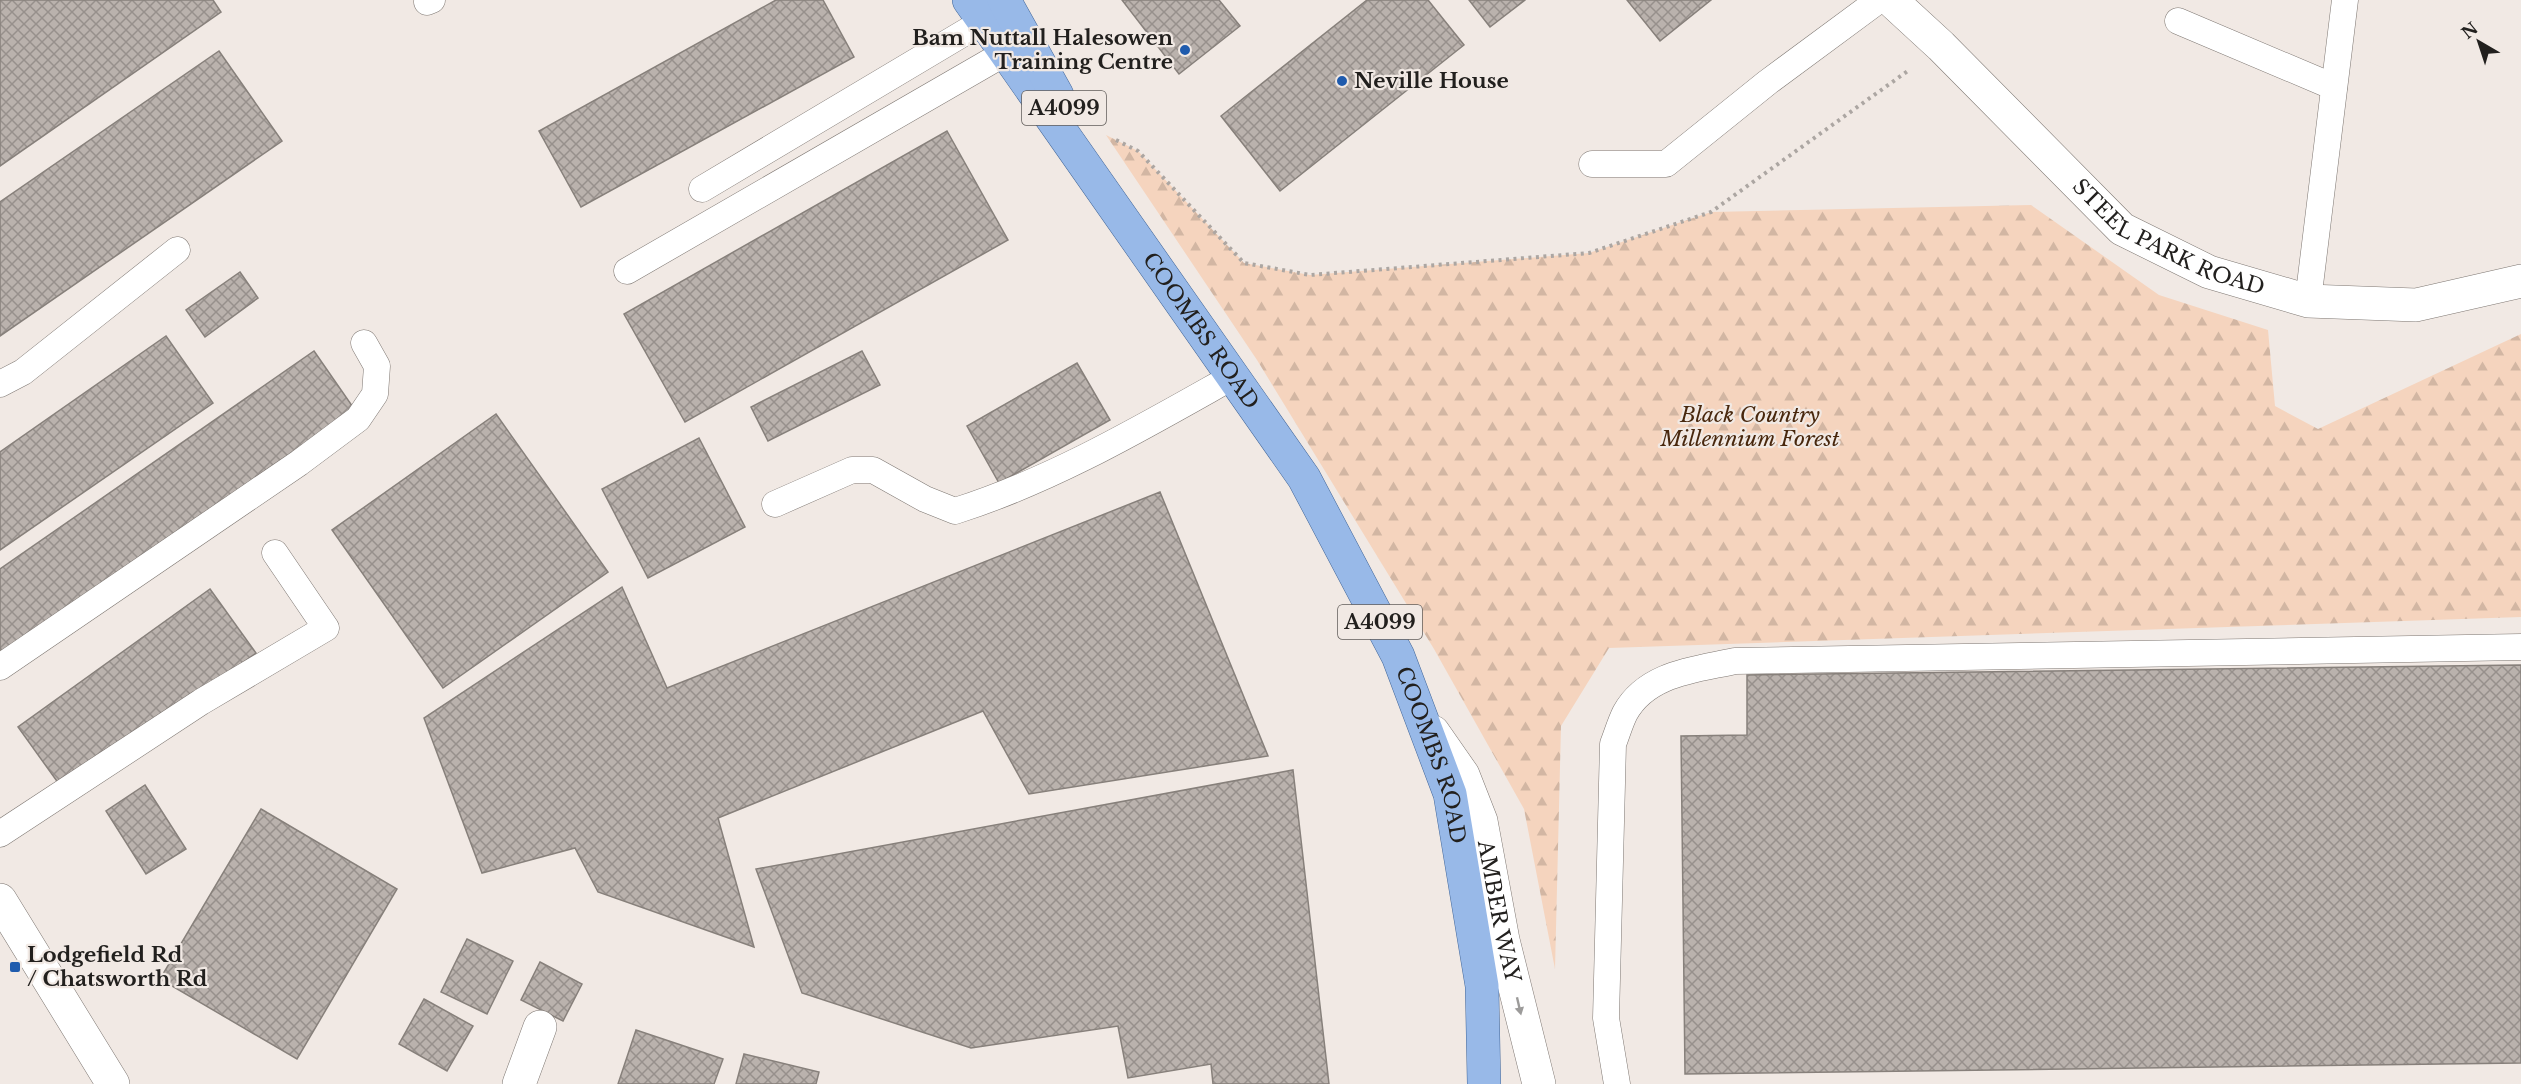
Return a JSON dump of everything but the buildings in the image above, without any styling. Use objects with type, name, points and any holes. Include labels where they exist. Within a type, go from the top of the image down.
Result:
[{"type":"main road","name":"COOMBS ROAD","points":[[986,5],[1005,53],[1304,478],[1398,656],[1450,794],[1482,986],[1485,1084]]},
{"type":"main road","name":"COOMBS ROAD","points":[[986,5],[1123,218]]},
{"type":"street","name":"STEEL PARK ROAD","points":[[1891,0],[1941,46],[2122,229],[2209,272],[2308,301],[2416,305],[2521,280]]},
{"type":"street","name":"AMBER WAY","points":[[1420,716],[1463,775],[1481,821],[1503,940],[1539,1084]]},
{"type":"street","points":[[0,900],[113,1084]]},
{"type":"street","points":[[519,1084],[540,1027]]},
{"type":"lane","points":[[1592,164],[1666,164],[1768,82],[1879,0]]},
{"type":"lane","points":[[2308,301],[2345,0]]},
{"type":"lane","points":[[702,189],[986,5]]},
{"type":"lane","points":[[2178,21],[2334,87]]},
{"type":"lane","points":[[627,271],[1005,53]]},
{"type":"lane","points":[[0,384],[23,372],[177,250]]},
{"type":"lane","points":[[0,667],[299,463],[358,419],[375,394],[377,376],[377,366],[364,344]]},
{"type":"lane","points":[[775,504],[852,470],[873,470],[955,511],[992,500],[1109,445],[1232,377]]},
{"type":"lane","points":[[0,834],[201,702],[326,628],[275,553]]},
{"type":"lane","points":[[1617,1084],[1606,1018],[1613,744],[1626,712],[1653,683],[1676,674],[1735,661],[2521,647]]},
{"type":"path","points":[[1114,139],[1138,151],[1244,263],[1310,275],[1589,253],[1711,212],[1941,46]]},
{"type":"green space","name":"Black Country Millennium Forest","points":[[1106,135],[1138,151],[1244,263],[1310,275],[1589,253],[1711,212],[2031,205],[2159,295],[2268,330],[2275,406],[2318,429],[2521,334],[2521,617],[1609,648],[1561,726],[1555,969],[1524,809],[1434,649],[1257,360]]},
{"type":"place","name":"Bam Nuttall Halesowen Training Centre","points":[[1185,50]]},
{"type":"place","name":"Neville House","points":[[1342,81]]},
{"type":"place","name":"Lodgefield Rd / Chatsworth Rd","points":[[15,967]]}]
